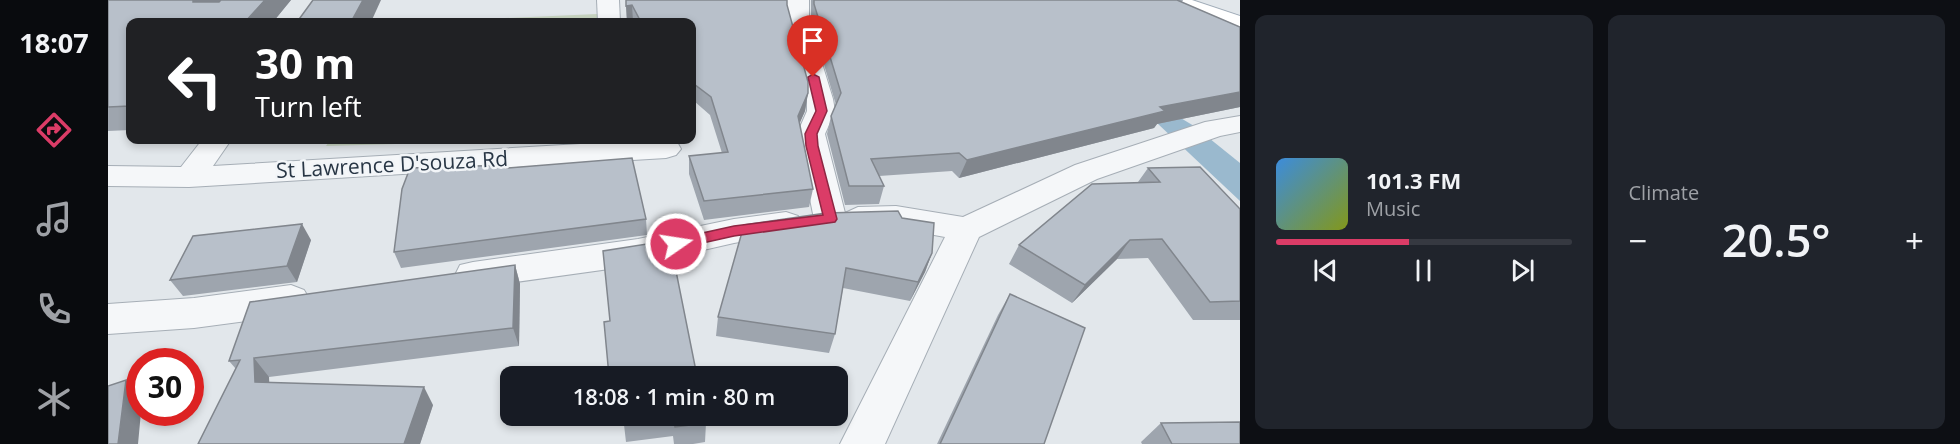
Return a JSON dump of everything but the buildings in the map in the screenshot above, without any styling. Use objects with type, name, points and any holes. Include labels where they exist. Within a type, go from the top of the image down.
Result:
[{"type":"main road","points":[[1172,0],[1240,24]]},
{"type":"street","points":[[608,0],[609,18]]},
{"type":"street","points":[[798,0],[798,21],[820,99],[821,111],[811,134],[830,219]]},
{"type":"street","points":[[443,279],[638,252],[734,231],[830,219],[896,217],[966,229],[1086,172],[1215,128],[1240,124]]},
{"type":"street","points":[[189,177],[215,144]]},
{"type":"street","name":"St Lawrence D'souza Rd","points":[[108,176],[189,177],[666,149],[664,144]]},
{"type":"street","points":[[862,444],[966,229]]},
{"type":"street","points":[[108,319],[195,313],[325,295]]},
{"type":"green space","points":[[597,14],[598,18],[506,18]]},
{"type":"green space","points":[[327,144],[396,144],[326,146]]},
{"type":"water","points":[[1159,105],[1194,126],[1240,163],[1240,201],[1157,123]]},
{"type":"route","points":[[676,244],[734,231],[830,219],[812,146],[811,134],[821,111],[813,77]]}]
